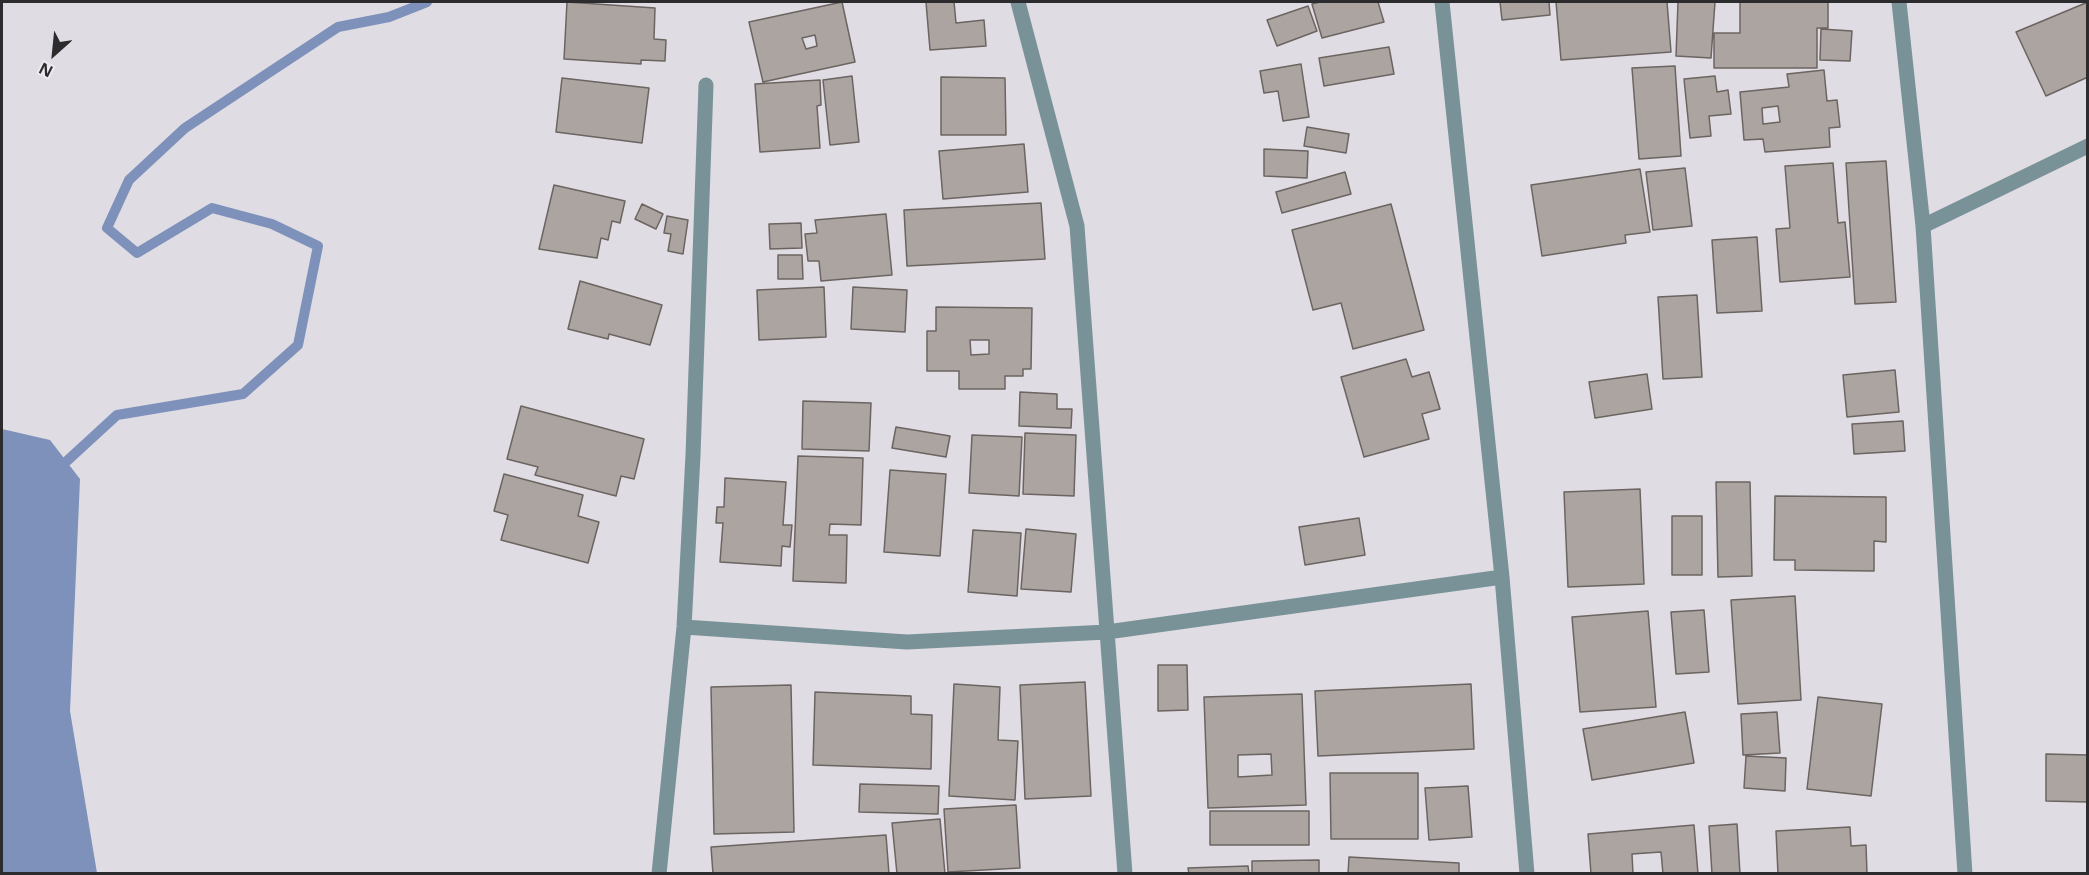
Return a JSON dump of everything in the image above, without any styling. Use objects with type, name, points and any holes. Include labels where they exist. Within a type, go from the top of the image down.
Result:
[{"type":"street","points":[[1018,2],[1077,226],[1125,873]]},
{"type":"street","points":[[1442,2],[1502,577],[1527,873]]},
{"type":"street","points":[[1899,2],[1923,226],[1965,873]]},
{"type":"street","points":[[659,873],[684,627],[693,455],[706,85]]},
{"type":"street","points":[[1923,226],[2088,146]]},
{"type":"street","points":[[684,627],[907,642],[1107,632],[1502,577]]},
{"type":"water","points":[[2,429],[50,440],[80,479],[70,711],[97,873],[2,873]]},
{"type":"building","points":[[567,2],[655,8],[654,39],[666,40],[665,61],[641,60],[641,64],[564,59]]},
{"type":"building","points":[[842,2],[855,62],[763,82],[749,22]],"holes":[[[815,35],[817,46],[806,49],[802,38]]]},
{"type":"building","points":[[926,2],[954,2],[956,23],[984,20],[986,46],[930,50]]},
{"type":"building","points":[[1378,2],[1384,22],[1322,38],[1312,4]]},
{"type":"building","points":[[1500,2],[1549,2],[1550,15],[1502,20]]},
{"type":"building","points":[[1556,2],[1667,2],[1671,52],[1561,60]]},
{"type":"building","points":[[1678,2],[1715,2],[1711,58],[1676,56]]},
{"type":"building","points":[[1740,2],[1828,2],[1828,28],[1817,28],[1817,68],[1714,68],[1714,33],[1740,33]]},
{"type":"building","points":[[2088,2],[2088,77],[2046,96],[2016,32]]},
{"type":"building","points":[[1308,6],[1317,31],[1277,46],[1267,20]]},
{"type":"building","points":[[1821,29],[1852,31],[1850,61],[1820,60]]},
{"type":"building","points":[[1389,47],[1394,74],[1324,86],[1319,58]]},
{"type":"building","points":[[1301,64],[1309,117],[1283,121],[1278,91],[1264,93],[1260,71]]},
{"type":"building","points":[[1675,66],[1681,156],[1639,159],[1632,68]]},
{"type":"building","points":[[1824,70],[1827,101],[1837,100],[1840,127],[1829,128],[1830,147],[1765,152],[1763,139],[1744,140],[1740,92],[1789,87],[1787,74]],"holes":[[[1778,106],[1780,122],[1763,124],[1762,108]]]},
{"type":"building","points":[[852,76],[859,142],[830,145],[823,80]]},
{"type":"building","points":[[1715,76],[1717,92],[1728,90],[1731,114],[1709,116],[1711,136],[1690,138],[1684,79]]},
{"type":"building","points":[[941,77],[1005,78],[1006,135],[941,135]]},
{"type":"building","points":[[562,78],[649,88],[642,143],[556,132]]},
{"type":"building","points":[[820,80],[821,105],[817,106],[820,148],[760,152],[755,84]]},
{"type":"building","points":[[1307,127],[1349,134],[1346,153],[1304,146]]},
{"type":"building","points":[[1024,144],[1028,192],[943,199],[939,151]]},
{"type":"building","points":[[1264,149],[1308,151],[1307,178],[1264,176]]},
{"type":"building","points":[[1886,161],[1896,302],[1855,304],[1846,163]]},
{"type":"building","points":[[1833,163],[1838,223],[1845,222],[1850,277],[1780,282],[1776,229],[1790,228],[1785,166]]},
{"type":"building","points":[[1685,168],[1692,226],[1653,230],[1646,172]]},
{"type":"building","points":[[1640,169],[1650,232],[1625,235],[1626,243],[1542,256],[1531,185]]},
{"type":"building","points":[[1345,172],[1351,194],[1282,213],[1276,192]]},
{"type":"building","points":[[554,185],[625,201],[620,223],[612,221],[608,240],[601,238],[597,258],[539,249]]},
{"type":"building","points":[[1041,203],[1045,259],[907,266],[904,210]]},
{"type":"building","points":[[642,204],[663,214],[656,229],[635,219]]},
{"type":"building","points":[[1391,204],[1424,330],[1353,349],[1341,303],[1313,310],[1292,230]]},
{"type":"building","points":[[886,214],[892,275],[821,281],[819,261],[808,261],[805,234],[817,233],[815,220]]},
{"type":"building","points":[[667,216],[688,220],[683,254],[668,251],[671,234],[664,233]]},
{"type":"building","points":[[801,223],[802,248],[770,249],[769,224]]},
{"type":"building","points":[[1757,237],[1762,311],[1717,313],[1712,240]]},
{"type":"building","points":[[778,255],[802,255],[803,279],[778,279]]},
{"type":"building","points":[[580,281],[662,305],[650,345],[609,334],[608,339],[568,329]]},
{"type":"building","points":[[824,287],[826,337],[759,340],[757,290]]},
{"type":"building","points":[[853,287],[907,290],[905,332],[851,329]]},
{"type":"building","points":[[1697,295],[1702,377],[1663,379],[1658,297]]},
{"type":"building","points":[[936,307],[1032,308],[1031,369],[1023,369],[1023,376],[1005,376],[1005,389],[959,389],[959,371],[927,371],[927,331],[936,331]],"holes":[[[970,340],[989,340],[989,354],[971,355]]]},
{"type":"building","points":[[1406,359],[1412,377],[1429,372],[1440,409],[1422,414],[1429,439],[1364,457],[1341,377]]},
{"type":"building","points":[[1895,370],[1899,412],[1847,417],[1843,375]]},
{"type":"building","points":[[1647,374],[1652,409],[1595,418],[1589,382]]},
{"type":"building","points":[[1020,392],[1057,394],[1057,409],[1072,409],[1071,428],[1019,426]]},
{"type":"building","points":[[803,401],[871,403],[869,451],[802,449]]},
{"type":"building","points":[[521,406],[644,439],[634,479],[621,476],[616,496],[535,475],[538,467],[507,459]]},
{"type":"building","points":[[1903,421],[1905,451],[1854,454],[1852,424]]},
{"type":"building","points":[[896,427],[950,436],[946,457],[892,448]]},
{"type":"building","points":[[1025,433],[1076,435],[1074,496],[1023,494]]},
{"type":"building","points":[[972,435],[1022,437],[1019,496],[969,493]]},
{"type":"building","points":[[798,456],[863,458],[861,525],[830,524],[829,535],[847,535],[846,583],[793,581]]},
{"type":"building","points":[[890,470],[946,474],[940,556],[884,552]]},
{"type":"building","points":[[504,474],[583,495],[578,516],[599,522],[588,563],[501,540],[508,515],[494,511]]},
{"type":"building","points":[[725,478],[786,482],[783,525],[792,525],[790,547],[782,546],[781,566],[720,562],[723,523],[716,523],[717,507],[724,507]]},
{"type":"building","points":[[1716,482],[1750,482],[1752,576],[1718,577]]},
{"type":"building","points":[[1640,489],[1644,584],[1568,587],[1564,492]]},
{"type":"building","points":[[1775,496],[1886,497],[1886,542],[1874,541],[1874,571],[1795,570],[1795,560],[1774,560]]},
{"type":"building","points":[[1672,516],[1702,516],[1702,575],[1672,575]]},
{"type":"building","points":[[1359,518],[1365,555],[1305,565],[1299,527]]},
{"type":"building","points":[[1026,529],[1076,534],[1071,592],[1021,589]]},
{"type":"building","points":[[973,530],[1021,533],[1017,596],[968,592]]},
{"type":"building","points":[[1795,596],[1801,700],[1738,704],[1731,600]]},
{"type":"building","points":[[1704,610],[1709,672],[1676,674],[1671,612]]},
{"type":"building","points":[[1648,611],[1656,707],[1580,712],[1572,617]]},
{"type":"building","points":[[1158,665],[1187,665],[1188,710],[1158,711]]},
{"type":"building","points":[[1085,682],[1091,796],[1025,799],[1020,685]]},
{"type":"building","points":[[954,684],[1000,687],[998,740],[1018,741],[1015,800],[949,796]]},
{"type":"building","points":[[1471,684],[1474,749],[1318,756],[1315,691]]},
{"type":"building","points":[[791,685],[794,832],[714,834],[711,687]]},
{"type":"building","points":[[815,692],[911,696],[911,714],[932,715],[931,769],[813,765]]},
{"type":"building","points":[[1302,694],[1306,805],[1208,808],[1204,697]],"holes":[[[1271,754],[1272,775],[1238,777],[1238,755]]]},
{"type":"building","points":[[1818,697],[1882,704],[1871,796],[1807,789]]},
{"type":"building","points":[[1685,712],[1694,763],[1592,780],[1583,729]]},
{"type":"building","points":[[1777,712],[1780,753],[1743,755],[1741,714]]},
{"type":"building","points":[[2046,754],[2088,755],[2088,802],[2046,801]]},
{"type":"building","points":[[1746,756],[1786,758],[1785,791],[1744,788]]},
{"type":"building","points":[[1330,773],[1418,773],[1418,839],[1331,839]]},
{"type":"building","points":[[860,784],[939,786],[938,814],[859,812]]},
{"type":"building","points":[[1468,786],[1472,837],[1429,840],[1425,788]]},
{"type":"building","points":[[1016,805],[1020,868],[948,872],[944,809]]},
{"type":"building","points":[[1210,811],[1309,811],[1309,845],[1210,845]]},
{"type":"building","points":[[940,819],[945,874],[897,874],[892,823]]},
{"type":"building","points":[[1737,824],[1740,874],[1712,874],[1709,826]]},
{"type":"building","points":[[1694,825],[1698,874],[1663,874],[1661,852],[1632,854],[1633,874],[1591,874],[1588,834]]},
{"type":"building","points":[[1850,827],[1851,846],[1866,845],[1867,874],[1778,874],[1776,831]]},
{"type":"building","points":[[886,835],[889,874],[713,874],[711,847]]},
{"type":"building","points":[[1349,857],[1459,863],[1459,874],[1348,874]]},
{"type":"building","points":[[1319,860],[1319,874],[1252,874],[1252,861]]},
{"type":"building","points":[[1248,866],[1249,874],[1189,874],[1188,868]]},
{"type":"waterway","points":[[56,471],[117,415],[243,394],[298,345],[318,246],[272,224],[212,208],[137,253],[107,228],[129,180],[185,128],[338,27],[389,17],[427,2]]}]
